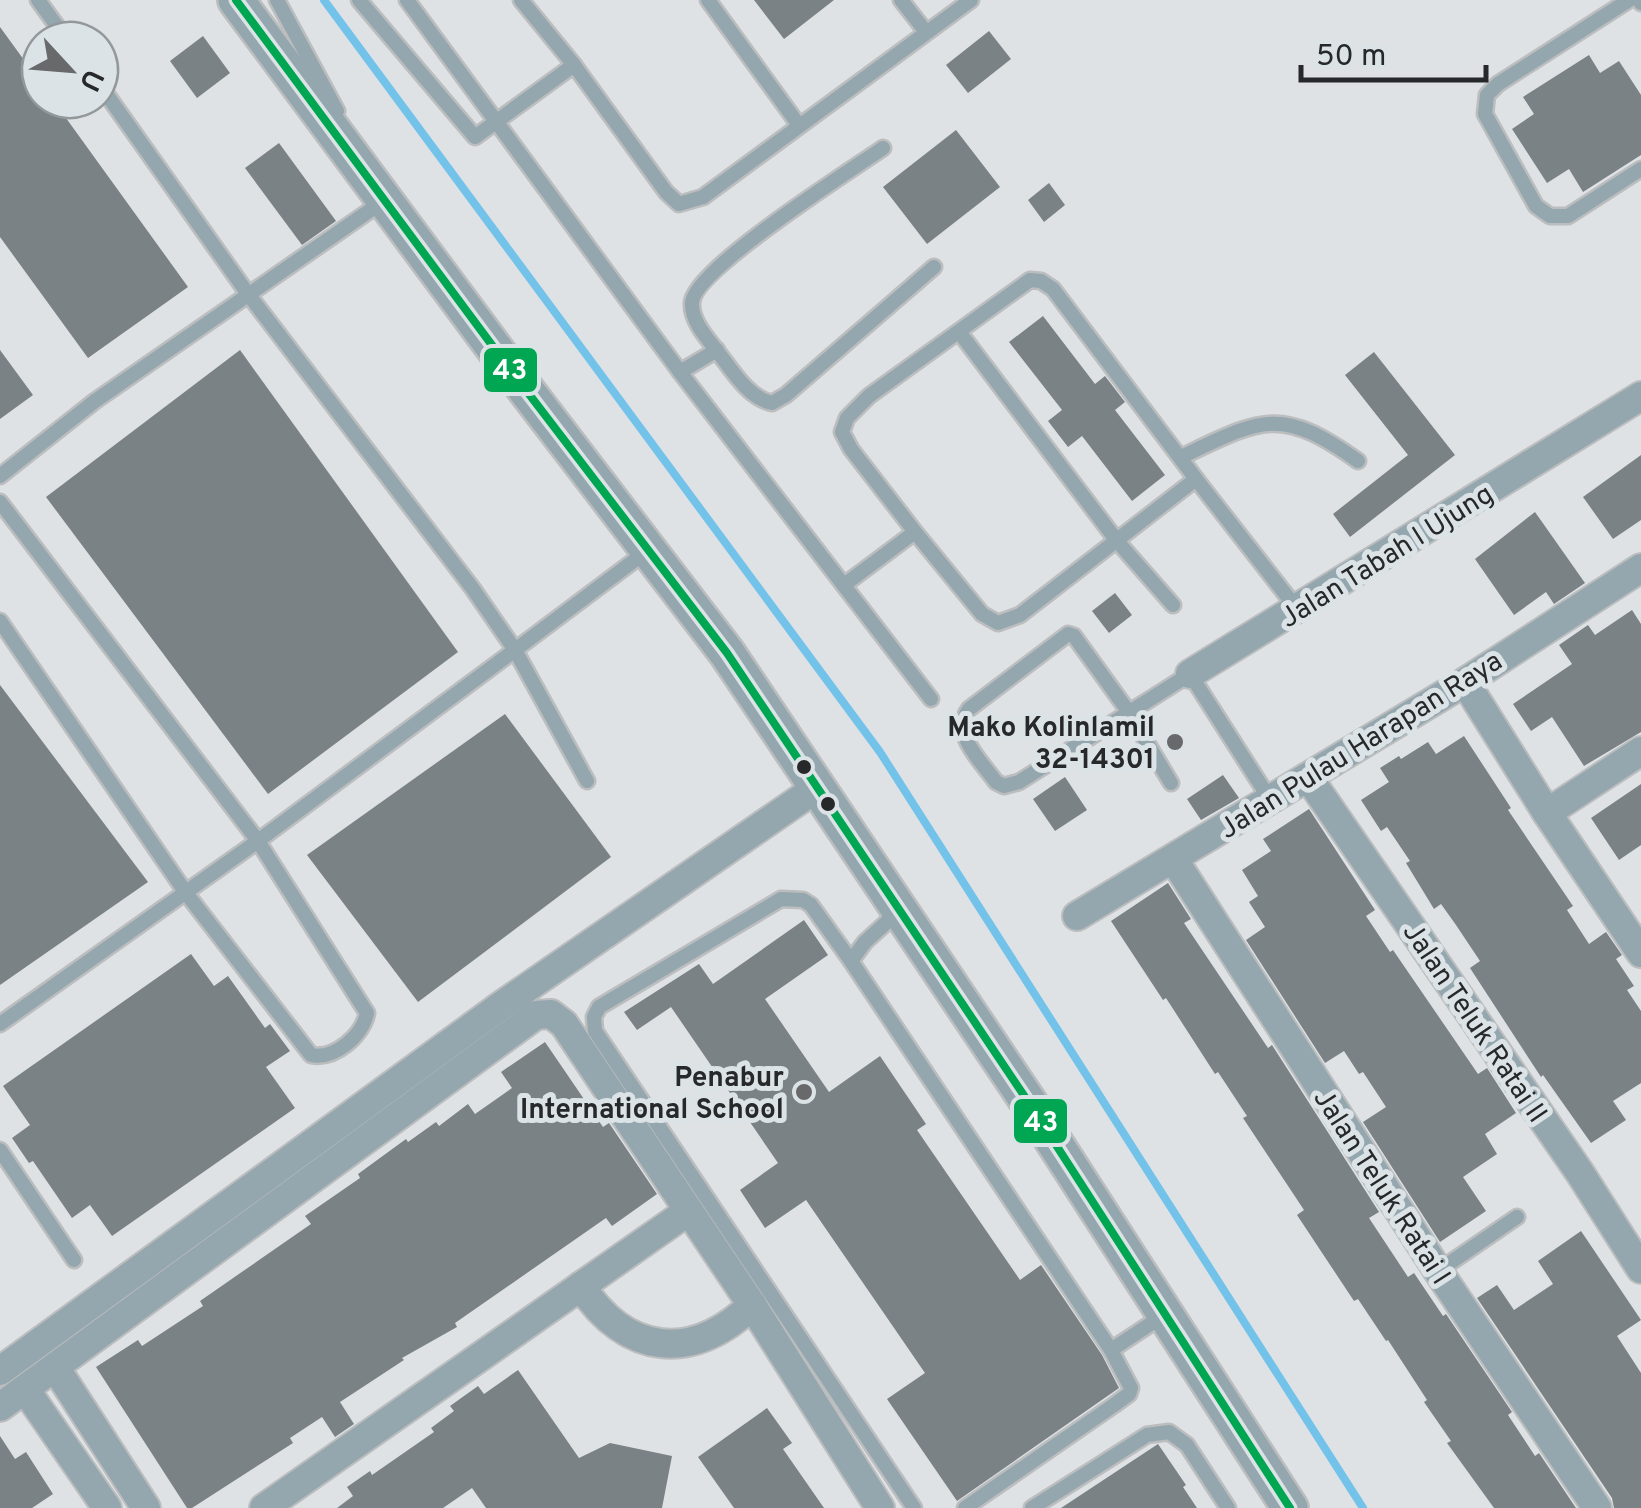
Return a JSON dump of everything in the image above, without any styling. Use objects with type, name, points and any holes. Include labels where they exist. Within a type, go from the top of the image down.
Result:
[{"type":"street","points":[[236,0],[727,653],[1029,1102],[1290,1508]]},
{"type":"street","name":"Jalan Tabah I Ujung","points":[[1190,674],[1641,396]]},
{"type":"street","name":"Jalan Pulau Harapan Raya","points":[[1077,916],[1465,682],[1641,568]]},
{"type":"street","points":[[1465,682],[1547,813],[1639,945]]},
{"type":"street","points":[[1547,813],[1641,751]]},
{"type":"street","name":"Jalan Teluk Ratai II","points":[[1308,777],[1641,1268]]},
{"type":"street","points":[[0,1371],[502,1005],[818,787]]},
{"type":"street","name":"Jalan Teluk Ratai I","points":[[1174,860],[1438,1272],[1597,1508]]},
{"type":"street","points":[[0,1407],[520,1027],[543,1014],[551,1014],[564,1024],[752,1305],[880,1508]]},
{"type":"street","points":[[264,1508],[688,1212]]},
{"type":"street","points":[[581,1286],[597,1311],[620,1330],[646,1341],[675,1344],[704,1339],[730,1326],[752,1305]]},
{"type":"street","points":[[55,1367],[146,1508]]},
{"type":"street","points":[[25,1389],[107,1508]]},
{"type":"lane","points":[[0,476],[95,401],[385,201],[277,0]]},
{"type":"lane","points":[[359,0],[475,137],[574,65]]},
{"type":"lane","points":[[406,0],[680,372],[932,699]]},
{"type":"lane","points":[[521,0],[574,65],[666,192],[680,204],[703,197],[970,0]]},
{"type":"lane","points":[[708,0],[798,124]]},
{"type":"lane","points":[[902,0],[926,32]]},
{"type":"lane","points":[[1629,0],[1498,84],[1487,94],[1485,114],[1536,206],[1550,216],[1568,216],[1641,168]]},
{"type":"lane","points":[[120,113],[248,294],[473,589],[515,650],[588,781]]},
{"type":"lane","points":[[883,148],[734,253],[697,287],[691,301],[694,316],[757,400],[772,402],[934,268]]},
{"type":"lane","points":[[1196,479],[1020,615],[998,623],[982,614],[915,532],[842,432],[847,418],[869,396],[1030,280],[1041,281],[1053,289],[1297,610]]},
{"type":"lane","points":[[960,333],[1117,540],[1173,605]]},
{"type":"lane","points":[[680,372],[717,350]]},
{"type":"lane","points":[[1181,457],[1248,425],[1274,421],[1323,436],[1358,461]]},
{"type":"lane","points":[[0,502],[258,842],[367,1013],[364,1028],[334,1052],[321,1057],[311,1055],[186,893],[0,620]]},
{"type":"lane","points":[[844,584],[915,532]]},
{"type":"lane","points":[[0,1024],[258,842],[648,550]]},
{"type":"lane","name":"Jalan Tabah I Ujung","points":[[1128,711],[1074,636],[1068,634],[969,710],[963,718],[962,732],[996,782],[1004,786],[1019,782],[1190,674]]},
{"type":"lane","points":[[1190,674],[1264,790]]},
{"type":"lane","points":[[1128,711],[1172,783]]},
{"type":"lane","points":[[914,1508],[595,1031],[598,1007],[781,899],[803,900],[811,905],[1129,1379],[1129,1394],[965,1508]]},
{"type":"lane","points":[[851,961],[876,931],[900,911]]},
{"type":"lane","points":[[0,1150],[74,1260]]},
{"type":"lane","points":[[1438,1272],[1517,1217]]},
{"type":"lane","points":[[1111,1350],[1164,1315]]},
{"type":"lane","points":[[1032,1508],[1147,1435],[1169,1432],[1187,1445],[1228,1508]]},
{"type":"building","points":[[754,0],[834,0],[784,39]]},
{"type":"building","points":[[0,27],[20,54],[20,120],[67,120],[188,287],[88,358],[0,237]]},
{"type":"building","points":[[989,31],[1011,59],[968,93],[946,65]]},
{"type":"building","points":[[203,36],[230,73],[197,98],[170,61]]},
{"type":"building","points":[[1589,55],[1600,73],[1619,61],[1641,95],[1641,155],[1583,192],[1569,169],[1547,183],[1512,129],[1534,114],[1523,97]]},
{"type":"building","points":[[956,130],[1000,187],[927,244],[883,187]]},
{"type":"building","points":[[279,143],[336,221],[302,245],[245,168]]},
{"type":"building","points":[[1049,183],[1065,205],[1044,222],[1028,200]]},
{"type":"building","points":[[1043,316],[1095,384],[1105,376],[1125,402],[1115,410],[1165,475],[1132,501],[1082,436],[1068,447],[1048,421],[1062,410],[1009,342]]},
{"type":"building","points":[[0,350],[33,395],[0,419]]},
{"type":"building","points":[[240,350],[458,652],[268,794],[46,497]]},
{"type":"building","points":[[1374,352],[1455,455],[1350,537],[1333,514],[1408,455],[1345,375]]},
{"type":"building","points":[[1641,455],[1641,520],[1613,539],[1583,497]]},
{"type":"building","points":[[1535,512],[1585,583],[1554,604],[1546,592],[1514,615],[1475,559]]},
{"type":"building","points":[[1115,593],[1132,615],[1109,633],[1092,611]]},
{"type":"building","points":[[1632,610],[1641,624],[1641,732],[1584,766],[1552,717],[1531,731],[1513,704],[1572,664],[1559,645],[1588,625],[1595,635]]},
{"type":"building","points":[[0,685],[148,882],[0,985]]},
{"type":"building","points":[[505,714],[611,857],[418,1002],[307,855]]},
{"type":"building","points":[[1464,736],[1573,906],[1567,910],[1589,944],[1606,932],[1622,955],[1616,959],[1634,986],[1627,990],[1641,1011],[1641,1083],[1613,1101],[1626,1120],[1591,1143],[1541,1077],[1470,968],[1480,961],[1456,925],[1441,904],[1434,909],[1406,863],[1410,861],[1387,827],[1381,831],[1361,800],[1389,782],[1380,768],[1399,756],[1401,759],[1428,742],[1436,754]]},
{"type":"building","points":[[1223,775],[1239,798],[1201,820],[1187,799]]},
{"type":"building","points":[[1065,777],[1087,810],[1055,831],[1033,799]]},
{"type":"building","points":[[1641,784],[1641,845],[1619,860],[1591,818]]},
{"type":"building","points":[[1309,809],[1375,910],[1366,916],[1390,952],[1393,950],[1478,1074],[1487,1068],[1516,1113],[1485,1134],[1497,1154],[1463,1177],[1486,1211],[1440,1242],[1363,1122],[1386,1107],[1344,1051],[1325,1063],[1246,940],[1265,927],[1249,902],[1258,896],[1242,870],[1271,851],[1263,839]]},
{"type":"building","points":[[1168,883],[1191,919],[1184,923],[1268,1048],[1272,1045],[1379,1212],[1369,1218],[1408,1277],[1414,1273],[1443,1316],[1446,1314],[1512,1412],[1508,1415],[1535,1456],[1539,1453],[1576,1508],[1494,1508],[1447,1443],[1451,1441],[1388,1340],[1358,1299],[1354,1301],[1297,1215],[1304,1210],[1243,1118],[1247,1116],[1111,921]]},
{"type":"building","points":[[804,920],[828,955],[765,999],[829,1092],[880,1056],[926,1124],[917,1130],[1020,1280],[1041,1265],[1102,1355],[1119,1388],[957,1501],[887,1399],[925,1373],[806,1200],[765,1228],[740,1190],[778,1163],[671,1007],[637,1030],[624,1012],[699,964],[713,984]]},
{"type":"building","points":[[191,954],[214,986],[228,976],[265,1028],[270,1024],[290,1051],[266,1067],[295,1108],[112,1236],[90,1205],[72,1218],[33,1161],[29,1163],[12,1138],[30,1125],[3,1086]]},
{"type":"building","points":[[545,1042],[603,1127],[609,1123],[657,1194],[612,1226],[606,1218],[455,1323],[457,1327],[402,1358],[340,1402],[354,1424],[335,1437],[322,1417],[290,1438],[293,1443],[187,1508],[96,1367],[138,1340],[142,1346],[203,1306],[200,1301],[311,1224],[305,1216],[360,1178],[358,1174],[406,1139],[408,1142],[436,1122],[439,1126],[468,1104],[475,1114],[512,1088],[501,1072]]},
{"type":"building","points":[[1581,1231],[1641,1320],[1617,1336],[1641,1373],[1641,1508],[1614,1508],[1612,1498],[1477,1298],[1497,1285],[1514,1310],[1553,1284],[1538,1261]]},
{"type":"building","points":[[518,1370],[579,1458],[610,1443],[672,1456],[662,1508],[486,1508],[472,1488],[443,1508],[337,1508],[353,1496],[347,1487],[370,1471],[372,1475],[434,1432],[431,1428],[454,1411],[450,1406],[478,1386],[484,1394]]},
{"type":"building","points":[[767,1408],[792,1443],[783,1449],[824,1508],[734,1508],[698,1457]]},
{"type":"building","points":[[0,1436],[15,1459],[26,1452],[53,1494],[32,1508],[0,1508]]},
{"type":"building","points":[[1158,1444],[1197,1508],[1061,1508]]},
{"type":"waterway","points":[[324,0],[880,752],[1363,1508]]},
{"type":"transit line","name":"43","points":[[236,0],[727,653],[1029,1103],[1290,1508]]},
{"type":"place","name":"Mako Kolinlamil 32-14301","points":[[1175,742]]},
{"type":"place","name":"Penabur International School","points":[[804,1092]]}]
